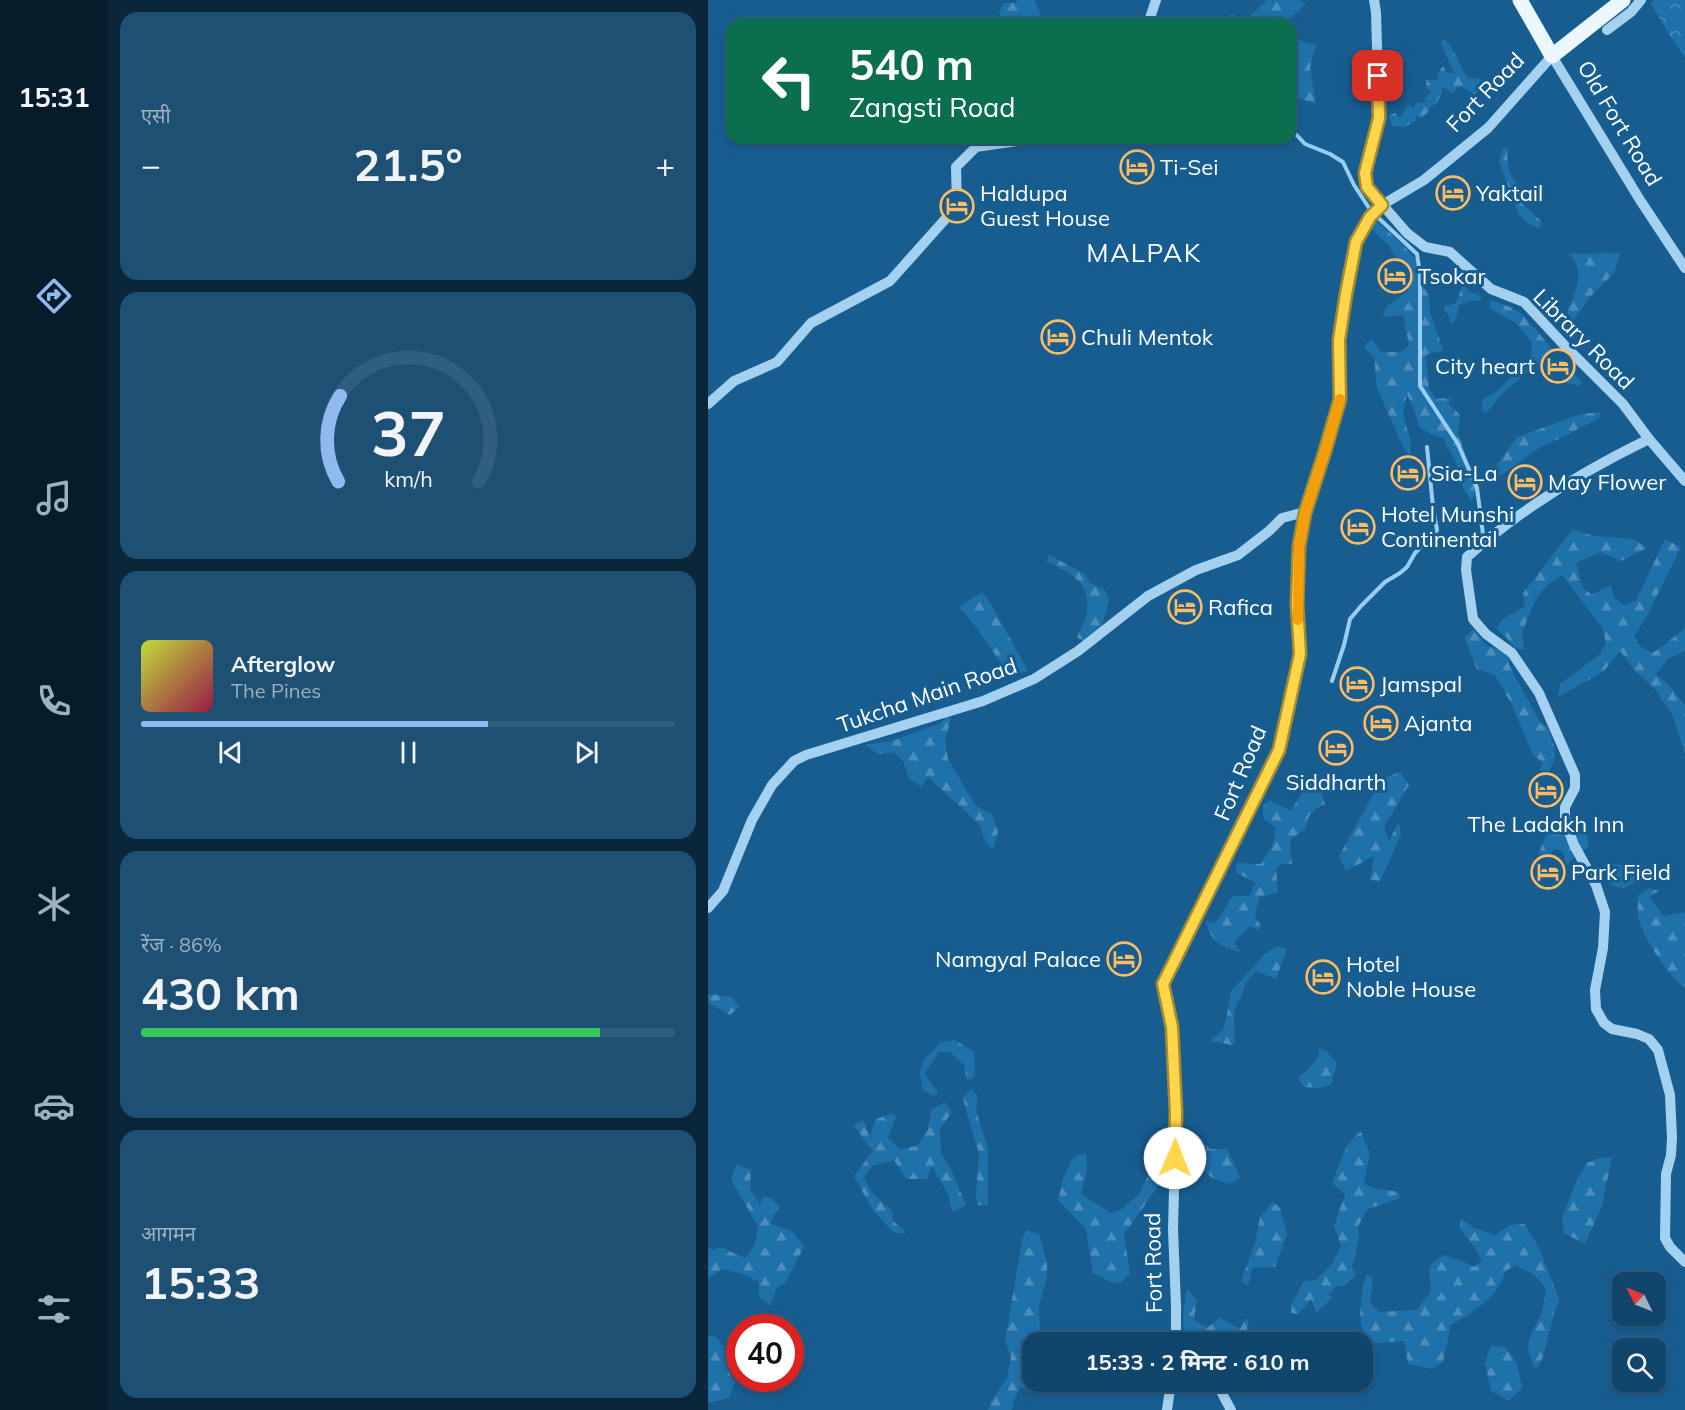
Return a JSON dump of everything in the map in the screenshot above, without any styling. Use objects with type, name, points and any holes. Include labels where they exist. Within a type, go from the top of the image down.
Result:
[{"type":"main road","name":"Old Fort Road","points":[[1520,0],[1552,56]]},
{"type":"main road","name":"Fort Road","points":[[1552,56],[1623,0]]},
{"type":"street","points":[[1150,18],[1156,0]]},
{"type":"street","name":"Library Road","points":[[1374,0],[1379,118],[1365,173],[1367,187],[1376,211],[1425,247],[1450,252],[1491,289],[1524,302],[1623,404],[1685,481]]},
{"type":"street","points":[[1607,30],[1631,12],[1641,0]]},
{"type":"street","name":"Fort Road","points":[[1176,1332],[1173,1229],[1176,1112],[1172,1027],[1163,984],[1279,750],[1300,654],[1297,604],[1299,546],[1305,513],[1340,399],[1339,340],[1356,242],[1376,211],[1424,180],[1488,128],[1552,56]]},
{"type":"street","name":"Old Fort Road","points":[[1552,56],[1640,200],[1685,268]]},
{"type":"street","points":[[708,404],[734,381],[777,362],[812,323],[890,281],[957,206],[956,166],[976,147],[997,144]]},
{"type":"street","points":[[1649,439],[1580,475],[1496,531],[1467,557],[1466,570],[1473,619],[1486,634],[1512,653],[1539,693],[1575,775],[1575,788],[1564,807],[1565,821],[1574,844],[1596,885],[1605,912],[1603,948],[1595,990],[1596,1009],[1604,1023],[1612,1029],[1649,1039],[1658,1050],[1670,1095],[1672,1138],[1671,1155],[1666,1174],[1665,1238],[1670,1247],[1685,1262]]},
{"type":"street","name":"Tukcha Main Road","points":[[708,908],[723,891],[752,820],[772,785],[794,761],[806,755],[983,701],[1034,679],[1078,651],[1148,596],[1196,570],[1238,555],[1282,518],[1305,513]]},
{"type":"street","points":[[1167,1410],[1170,1392]]},
{"type":"street","points":[[1221,1392],[1231,1410]]},
{"type":"green space","points":[[1018,0],[1036,0],[1041,16],[1044,18],[1022,18],[1021,15],[1014,18],[1001,18],[999,13],[1004,3],[1016,3]]},
{"type":"green space","points":[[1267,0],[1299,0],[1306,4],[1290,18],[1248,18]]},
{"type":"green space","points":[[1654,0],[1685,0],[1685,57],[1651,4]]},
{"type":"green space","points":[[1233,14],[1240,18],[1219,18]]},
{"type":"green space","points":[[1296,37],[1301,41],[1316,45],[1310,68],[1316,104],[1296,97]]},
{"type":"green space","points":[[1445,40],[1466,76],[1471,79],[1478,78],[1484,82],[1480,91],[1474,94],[1460,86],[1453,93],[1443,87],[1437,104],[1430,106],[1429,111],[1422,118],[1416,116],[1416,121],[1404,127],[1392,126],[1389,116],[1395,113],[1400,118],[1408,105],[1415,108],[1415,103],[1426,102],[1424,99],[1432,91],[1427,89],[1426,80],[1439,80],[1437,74],[1443,66],[1447,73],[1454,73],[1441,44]]},
{"type":"green space","points":[[1504,147],[1508,150],[1510,173],[1524,192],[1518,200],[1542,222],[1539,229],[1518,213],[1499,161]]},
{"type":"green space","points":[[1377,221],[1421,265],[1421,283],[1429,296],[1430,312],[1443,350],[1426,355],[1429,389],[1436,399],[1451,398],[1448,403],[1460,415],[1458,433],[1479,483],[1479,493],[1471,500],[1463,488],[1456,462],[1443,438],[1419,427],[1407,394],[1403,414],[1411,443],[1410,454],[1405,451],[1377,388],[1374,357],[1364,348],[1367,342],[1373,340],[1381,352],[1401,352],[1409,345],[1403,315],[1383,317],[1386,307],[1409,290],[1398,261],[1388,245],[1370,228],[1370,224]]},
{"type":"green space","points":[[1620,253],[1614,273],[1590,297],[1573,321],[1567,312],[1576,290],[1578,275],[1574,261],[1569,254]]},
{"type":"green space","points":[[1463,284],[1469,291],[1482,297],[1479,301],[1469,301],[1459,305],[1456,319],[1452,324],[1444,307],[1456,303]]},
{"type":"green space","points":[[1491,300],[1523,315],[1582,383],[1580,386],[1548,375],[1549,366],[1545,359],[1504,392],[1486,413],[1481,409],[1483,399],[1496,392],[1531,356],[1532,343],[1517,324],[1491,309],[1489,306]]},
{"type":"green space","points":[[1601,412],[1599,418],[1542,446],[1500,476],[1496,466],[1517,437],[1581,414]]},
{"type":"green space","points":[[1573,529],[1593,536],[1634,539],[1647,548],[1621,561],[1600,552],[1576,563],[1583,588],[1592,595],[1611,585],[1614,597],[1623,605],[1636,601],[1665,539],[1681,547],[1634,637],[1640,646],[1652,653],[1685,628],[1685,651],[1668,659],[1656,675],[1667,683],[1685,705],[1685,754],[1673,716],[1654,688],[1635,671],[1620,651],[1604,671],[1558,697],[1561,683],[1599,655],[1606,643],[1602,627],[1562,575],[1546,586],[1534,603],[1522,633],[1524,649],[1515,648],[1496,629],[1503,619],[1525,606],[1523,593]]},
{"type":"green space","points":[[1049,555],[1085,574],[1090,583],[1105,590],[1109,600],[1102,626],[1083,640],[1077,638],[1086,614],[1085,592],[1082,585],[1070,574],[1046,561]]},
{"type":"green space","points":[[982,592],[1028,671],[1017,674],[1005,669],[959,607]]},
{"type":"green space","points":[[1474,629],[1487,646],[1498,649],[1509,656],[1509,664],[1513,673],[1541,724],[1547,726],[1555,754],[1549,771],[1539,770],[1543,763],[1533,755],[1512,705],[1495,675],[1477,669],[1464,637]]},
{"type":"green space","points":[[946,717],[951,718],[945,741],[948,759],[976,806],[992,814],[998,832],[993,850],[986,843],[979,824],[928,777],[921,787],[909,778],[903,761],[894,752],[878,754],[866,745],[892,741],[941,723]]},
{"type":"green space","points":[[1400,772],[1409,785],[1384,827],[1389,841],[1399,821],[1401,835],[1380,881],[1370,880],[1374,856],[1346,871],[1339,856],[1382,779]]},
{"type":"green space","points":[[1307,776],[1318,780],[1325,804],[1311,813],[1306,828],[1290,840],[1292,864],[1282,864],[1276,868],[1278,893],[1259,897],[1255,917],[1261,926],[1259,930],[1250,926],[1234,942],[1241,953],[1228,948],[1213,938],[1206,920],[1214,923],[1233,896],[1249,896],[1256,883],[1235,872],[1237,863],[1261,864],[1272,846],[1276,828],[1263,818],[1263,805],[1270,800],[1291,811],[1307,784]]},
{"type":"green space","points":[[1579,816],[1586,831],[1589,846],[1566,865],[1563,851],[1554,849],[1549,854],[1538,854],[1548,832],[1561,833]]},
{"type":"green space","points":[[1615,864],[1628,867],[1639,879],[1625,888],[1613,886],[1606,877]]},
{"type":"green space","points":[[1649,888],[1659,891],[1649,896],[1663,916],[1685,912],[1685,988],[1672,976],[1658,957],[1639,921],[1637,896]]},
{"type":"green space","points":[[1277,946],[1287,949],[1276,979],[1256,971],[1249,978],[1234,1011],[1235,1041],[1232,1045],[1210,1041],[1223,1030],[1231,991],[1267,952]]},
{"type":"green space","points":[[708,994],[732,997],[739,1007],[730,1015],[708,1002]]},
{"type":"green space","points":[[955,1040],[974,1052],[975,1077],[967,1081],[964,1065],[950,1052],[939,1052],[924,1074],[938,1092],[934,1096],[923,1091],[920,1072],[923,1061],[941,1042]]},
{"type":"green space","points":[[1318,1048],[1325,1050],[1337,1063],[1331,1085],[1319,1088],[1304,1087],[1298,1077],[1306,1072],[1319,1056]]},
{"type":"green space","points":[[971,1089],[978,1096],[976,1110],[988,1150],[988,1206],[978,1205],[976,1196],[979,1153],[963,1098]]},
{"type":"green space","points":[[945,1102],[952,1112],[940,1129],[941,1153],[950,1167],[966,1205],[952,1212],[948,1194],[932,1166],[927,1179],[906,1179],[894,1160],[873,1166],[864,1177],[866,1182],[875,1196],[892,1211],[893,1221],[907,1233],[894,1233],[872,1209],[854,1176],[873,1151],[853,1125],[863,1120],[870,1137],[875,1120],[891,1113],[896,1116],[888,1138],[900,1149],[917,1146],[928,1129],[931,1110]]},
{"type":"green space","points":[[1361,1132],[1370,1153],[1364,1184],[1398,1192],[1401,1198],[1368,1209],[1358,1226],[1359,1239],[1352,1267],[1356,1275],[1344,1286],[1337,1286],[1328,1294],[1332,1298],[1316,1313],[1311,1299],[1298,1314],[1291,1313],[1291,1305],[1304,1281],[1316,1280],[1332,1264],[1341,1246],[1334,1226],[1345,1194],[1332,1183],[1347,1147]]},
{"type":"green space","points":[[1199,1136],[1210,1149],[1227,1149],[1240,1178],[1231,1184],[1221,1182],[1207,1174],[1189,1139]]},
{"type":"green space","points":[[1164,1142],[1170,1162],[1156,1189],[1124,1234],[1130,1274],[1119,1284],[1108,1281],[1093,1273],[1086,1229],[1058,1200],[1064,1176],[1074,1157],[1086,1153],[1087,1169],[1081,1194],[1111,1213],[1122,1209],[1139,1194]]},
{"type":"green space","points":[[1612,1157],[1602,1206],[1585,1244],[1564,1233],[1562,1217],[1576,1182],[1587,1163],[1600,1158]]},
{"type":"green space","points":[[736,1165],[751,1169],[750,1189],[760,1204],[764,1197],[772,1198],[779,1207],[770,1223],[793,1232],[804,1246],[786,1282],[777,1288],[770,1306],[759,1297],[759,1282],[743,1274],[722,1269],[708,1279],[708,1247],[713,1250],[720,1247],[745,1258],[755,1244],[758,1226],[731,1180]]},
{"type":"green space","points":[[1273,1202],[1280,1208],[1287,1234],[1275,1267],[1252,1268],[1248,1286],[1241,1281],[1255,1243],[1260,1217]]},
{"type":"green space","points":[[1462,1219],[1474,1228],[1496,1235],[1510,1225],[1525,1224],[1539,1248],[1560,1301],[1555,1310],[1543,1357],[1536,1370],[1528,1346],[1542,1312],[1546,1288],[1533,1274],[1515,1265],[1505,1272],[1491,1297],[1451,1325],[1443,1362],[1432,1369],[1408,1364],[1404,1341],[1375,1343],[1373,1332],[1364,1332],[1361,1303],[1367,1274],[1373,1279],[1370,1302],[1379,1312],[1417,1310],[1431,1291],[1429,1273],[1433,1262],[1444,1255],[1474,1267],[1482,1261],[1459,1228]]},
{"type":"green space","points":[[1027,1230],[1039,1234],[1047,1262],[1047,1277],[1039,1306],[1041,1332],[1022,1332],[1022,1388],[1020,1387],[1014,1400],[1012,1410],[988,1410],[1007,1378],[1011,1357],[1005,1340],[1023,1236]]},
{"type":"green space","points":[[1187,1288],[1197,1301],[1194,1320],[1207,1328],[1220,1318],[1240,1329],[1246,1318],[1249,1321],[1246,1332],[1186,1332],[1183,1324]]},
{"type":"green space","points":[[714,1335],[726,1349],[726,1392],[731,1392],[729,1398],[708,1403],[708,1336]]},
{"type":"green space","points":[[1491,1346],[1505,1347],[1517,1363],[1522,1388],[1509,1401],[1491,1391],[1485,1363]]},
{"type":"waterway","points":[[1296,134],[1305,144],[1343,162],[1354,185],[1371,211],[1417,254],[1420,274],[1420,386],[1458,444],[1477,488],[1483,534]]},
{"type":"waterway","points":[[1332,681],[1350,619],[1385,582],[1407,567],[1415,553],[1437,530],[1427,447]]},
{"type":"slow traffic","points":[[1298,620],[1299,546],[1305,513],[1340,399]]},
{"type":"place","name":"Ti-Sei","points":[[1137,167]]},
{"type":"place","name":"Yaktail","points":[[1453,193]]},
{"type":"place","name":"Haldupa Guest House","points":[[957,206]]},
{"type":"place","name":"Tsokar","points":[[1395,276]]},
{"type":"place","name":"Chuli Mentok","points":[[1058,337]]},
{"type":"place","name":"City heart","points":[[1558,366]]},
{"type":"place","name":"Sia-La","points":[[1408,473]]},
{"type":"place","name":"May Flower","points":[[1525,482]]},
{"type":"place","name":"Hotel Munshi Continental","points":[[1358,527]]},
{"type":"place","name":"Rafica","points":[[1185,607]]},
{"type":"place","name":"Jamspal","points":[[1357,684]]},
{"type":"place","name":"Ajanta","points":[[1381,723]]},
{"type":"place","name":"Siddharth","points":[[1336,748]]},
{"type":"place","name":"The Ladakh Inn","points":[[1546,790]]},
{"type":"place","name":"Park Field","points":[[1548,872]]},
{"type":"place","name":"Namgyal Palace","points":[[1124,959]]},
{"type":"place","name":"Hotel Noble House","points":[[1323,977]]},
{"type":"district","name":"MALPAK","points":[[1144,252]]},
{"type":"route","points":[[1175,1158],[1176,1112],[1172,1027],[1163,984],[1279,750],[1291,700],[1300,654],[1297,604],[1299,546],[1305,513],[1340,399],[1339,340],[1356,242],[1370,217],[1382,205],[1367,187],[1365,173],[1379,118],[1378,76]]}]
